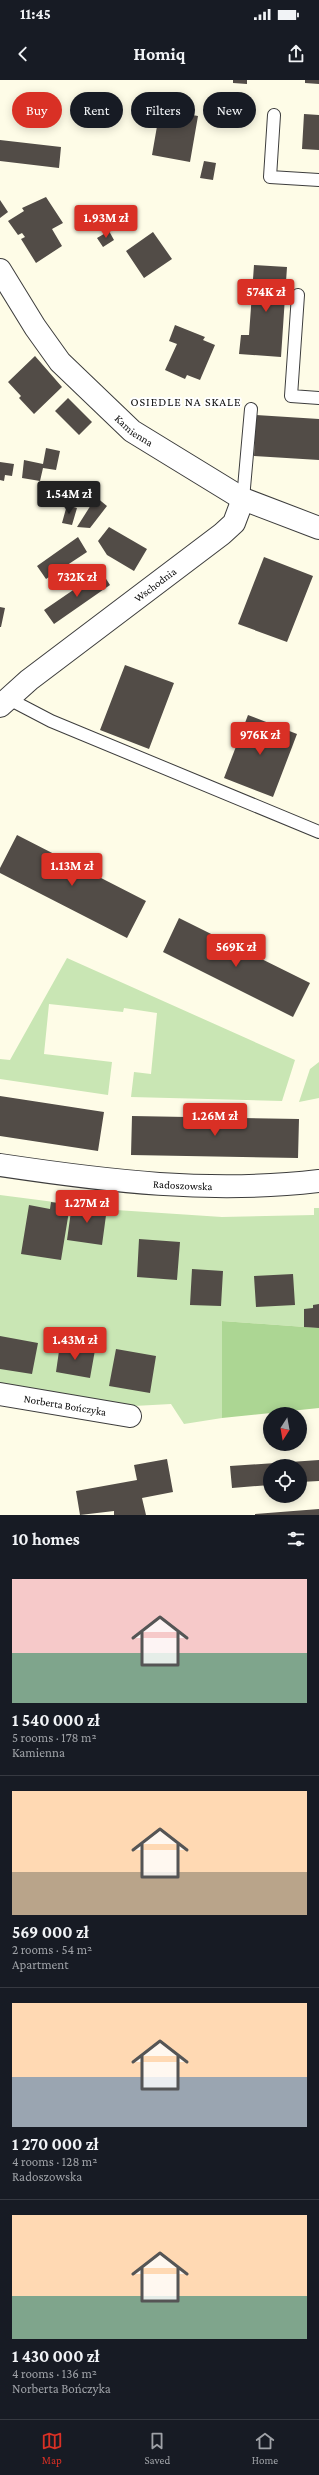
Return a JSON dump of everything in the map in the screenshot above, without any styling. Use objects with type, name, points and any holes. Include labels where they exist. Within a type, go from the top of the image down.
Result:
[{"type":"street","name":"Kamienna","points":[[0,270],[35,327],[60,362],[132,431],[243,499],[319,528]]},
{"type":"street","name":"Wschodnia","points":[[3,702],[222,534],[234,523],[243,499]]},
{"type":"street","name":"Radoszowska","points":[[0,1165],[113,1182],[160,1186],[210,1188],[319,1181]]},
{"type":"street","name":"Norberta Bończyka","points":[[0,1394],[130,1416]]},
{"type":"lane","points":[[274,115],[270,176],[319,180]]},
{"type":"lane","points":[[298,295],[291,396],[319,398]]},
{"type":"lane","points":[[243,499],[251,409]]},
{"type":"lane","points":[[3,702],[319,832]]},
{"type":"green space","points":[[67,958],[295,1060],[282,1101],[131,1097],[134,1072],[151,1074],[157,1013],[124,1008],[123,1012],[49,1004],[44,1054],[112,1062],[108,1095],[0,1079],[0,1059],[10,1060]]},
{"type":"green space","points":[[319,1062],[319,1098],[299,1102],[310,1069]]},
{"type":"green space","points":[[0,1195],[116,1210],[222,1217],[314,1215],[314,1208],[319,1208],[319,1328],[222,1321],[222,1418],[184,1424],[171,1404],[134,1406],[0,1383]]},
{"type":"green space","points":[[222,1321],[319,1328],[319,1408],[307,1409],[307,1407],[263,1407],[263,1414],[222,1418]]},
{"type":"building","points":[[233,80],[247,80],[247,84],[233,83]]},
{"type":"building","points":[[305,80],[319,80],[319,84],[305,83]]},
{"type":"building","points":[[304,114],[319,115],[319,150],[302,149]]},
{"type":"building","points":[[195,115],[198,116],[190,162],[152,155],[157,128],[195,128]]},
{"type":"building","points":[[0,140],[61,147],[59,168],[0,161]]},
{"type":"building","points":[[204,161],[216,163],[213,180],[200,178]]},
{"type":"building","points":[[46,197],[63,223],[52,229],[62,246],[36,263],[21,239],[25,237],[22,233],[18,235],[8,221],[24,211],[22,208]]},
{"type":"building","points":[[0,200],[8,212],[0,218]]},
{"type":"building","points":[[109,231],[114,240],[103,247],[97,238]]},
{"type":"building","points":[[153,232],[172,259],[144,278],[126,251]]},
{"type":"building","points":[[254,265],[287,267],[281,357],[239,354],[241,335],[249,335]]},
{"type":"building","points":[[175,325],[205,337],[203,340],[215,345],[200,380],[187,375],[185,379],[165,370],[177,344],[169,341]]},
{"type":"building","points":[[35,356],[62,387],[34,414],[19,398],[21,396],[8,382]]},
{"type":"building","points":[[68,398],[92,422],[79,435],[55,411]]},
{"type":"building","points":[[256,415],[319,419],[319,460],[254,456]]},
{"type":"building","points":[[46,448],[60,451],[56,470],[43,468],[40,481],[22,478],[24,460],[43,464]]},
{"type":"building","points":[[0,462],[14,464],[12,476],[5,475],[4,481],[0,480]]},
{"type":"building","points":[[96,497],[107,506],[90,528],[77,527]]},
{"type":"building","points":[[67,505],[77,508],[72,525],[62,523]]},
{"type":"building","points":[[109,527],[147,549],[134,571],[107,555],[98,541]]},
{"type":"building","points":[[78,537],[87,552],[46,579],[37,566]]},
{"type":"building","points":[[264,557],[313,576],[287,642],[238,624]]},
{"type":"building","points":[[101,571],[110,585],[54,624],[44,610]]},
{"type":"building","points":[[0,607],[5,608],[1,627],[0,627]]},
{"type":"building","points":[[125,665],[174,683],[149,749],[100,730]]},
{"type":"building","points":[[248,715],[297,734],[273,797],[224,778]]},
{"type":"building","points":[[17,835],[146,901],[127,938],[0,873],[0,868]]},
{"type":"building","points":[[179,918],[310,983],[293,1017],[163,952]]},
{"type":"building","points":[[0,1096],[104,1112],[98,1151],[0,1136]]},
{"type":"building","points":[[132,1116],[299,1119],[298,1158],[131,1155]]},
{"type":"building","points":[[51,1202],[70,1205],[61,1260],[21,1254],[29,1205],[50,1209]]},
{"type":"building","points":[[72,1204],[107,1208],[102,1245],[67,1240]]},
{"type":"building","points":[[139,1239],[180,1242],[177,1280],[137,1277]]},
{"type":"building","points":[[192,1269],[223,1271],[221,1306],[190,1305]]},
{"type":"building","points":[[293,1274],[295,1305],[256,1307],[254,1276]]},
{"type":"building","points":[[319,1304],[319,1328],[304,1327],[304,1309],[313,1308],[313,1305]]},
{"type":"building","points":[[0,1336],[38,1343],[32,1374],[0,1369]]},
{"type":"building","points":[[60,1344],[95,1350],[90,1378],[56,1372]]},
{"type":"building","points":[[116,1349],[156,1356],[150,1393],[109,1386]]},
{"type":"building","points":[[167,1459],[173,1492],[142,1498],[146,1515],[114,1515],[114,1511],[80,1515],[76,1491],[137,1480],[134,1465]]},
{"type":"building","points":[[319,1460],[319,1481],[307,1482],[307,1461]]},
{"type":"building","points":[[263,1464],[263,1486],[232,1488],[230,1466]]},
{"type":"building","points":[[319,1509],[319,1515],[255,1515],[255,1514]]},
{"type":"district","name":"OSIEDLE NA SKALE","points":[[186,402]]}]
